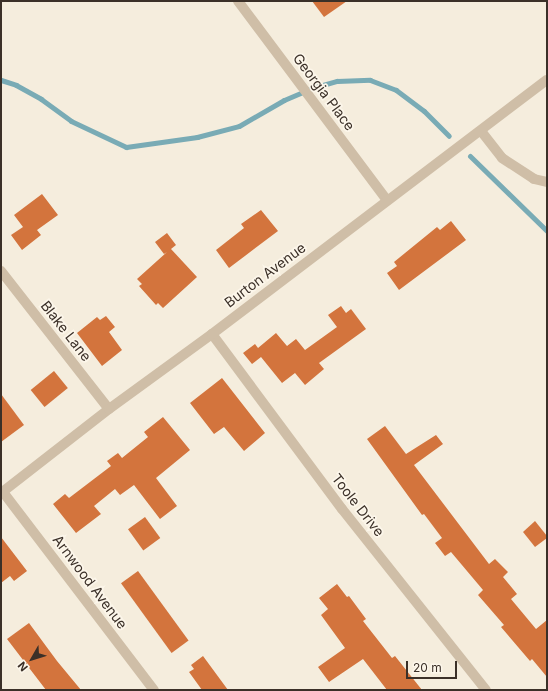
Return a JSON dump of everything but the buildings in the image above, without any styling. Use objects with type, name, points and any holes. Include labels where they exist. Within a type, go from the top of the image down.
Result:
[{"type":"street","name":"Georgia Place","points":[[238,1],[387,200]]},
{"type":"street","name":"Burton Avenue","points":[[2,492],[109,409],[212,334],[547,80]]},
{"type":"street","points":[[481,130],[502,158],[534,179],[547,182]]},
{"type":"street","name":"Blake Lane","points":[[1,270],[109,409]]},
{"type":"street","name":"Toole Drive","points":[[212,334],[342,509],[486,690]]},
{"type":"street","name":"Arnwood Avenue","points":[[2,492],[154,690]]},
{"type":"waterway","points":[[1,80],[16,85],[41,99],[71,121],[126,147],[197,137],[239,126],[284,100],[312,88],[337,81],[370,80],[396,90],[424,111],[449,136]]},
{"type":"waterway","points":[[470,156],[547,231]]}]
